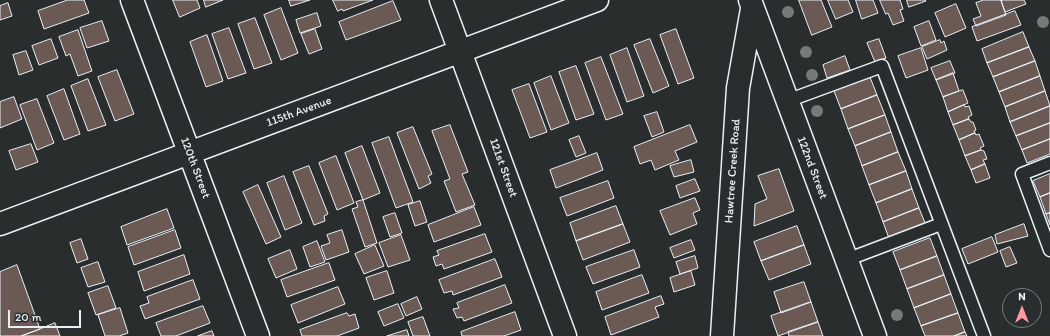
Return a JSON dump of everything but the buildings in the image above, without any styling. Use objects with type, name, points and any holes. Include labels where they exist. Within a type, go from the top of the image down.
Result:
[{"type":"street","name":"120th Street","points":[[132,0],[258,336]]},
{"type":"street","name":"121st Street","points":[[441,0],[566,336]]},
{"type":"street","name":"115th Avenue","points":[[0,224],[597,0]]},
{"type":"street","name":"122nd Street","points":[[751,4],[875,336]]},
{"type":"street","name":"Hawtree Creek Road","points":[[722,336],[738,88],[751,4]]},
{"type":"lane","points":[[787,101],[882,66],[984,336]]},
{"type":"lane","points":[[1050,163],[1022,174],[1050,250]]},
{"type":"lane","points":[[846,260],[941,224]]}]
